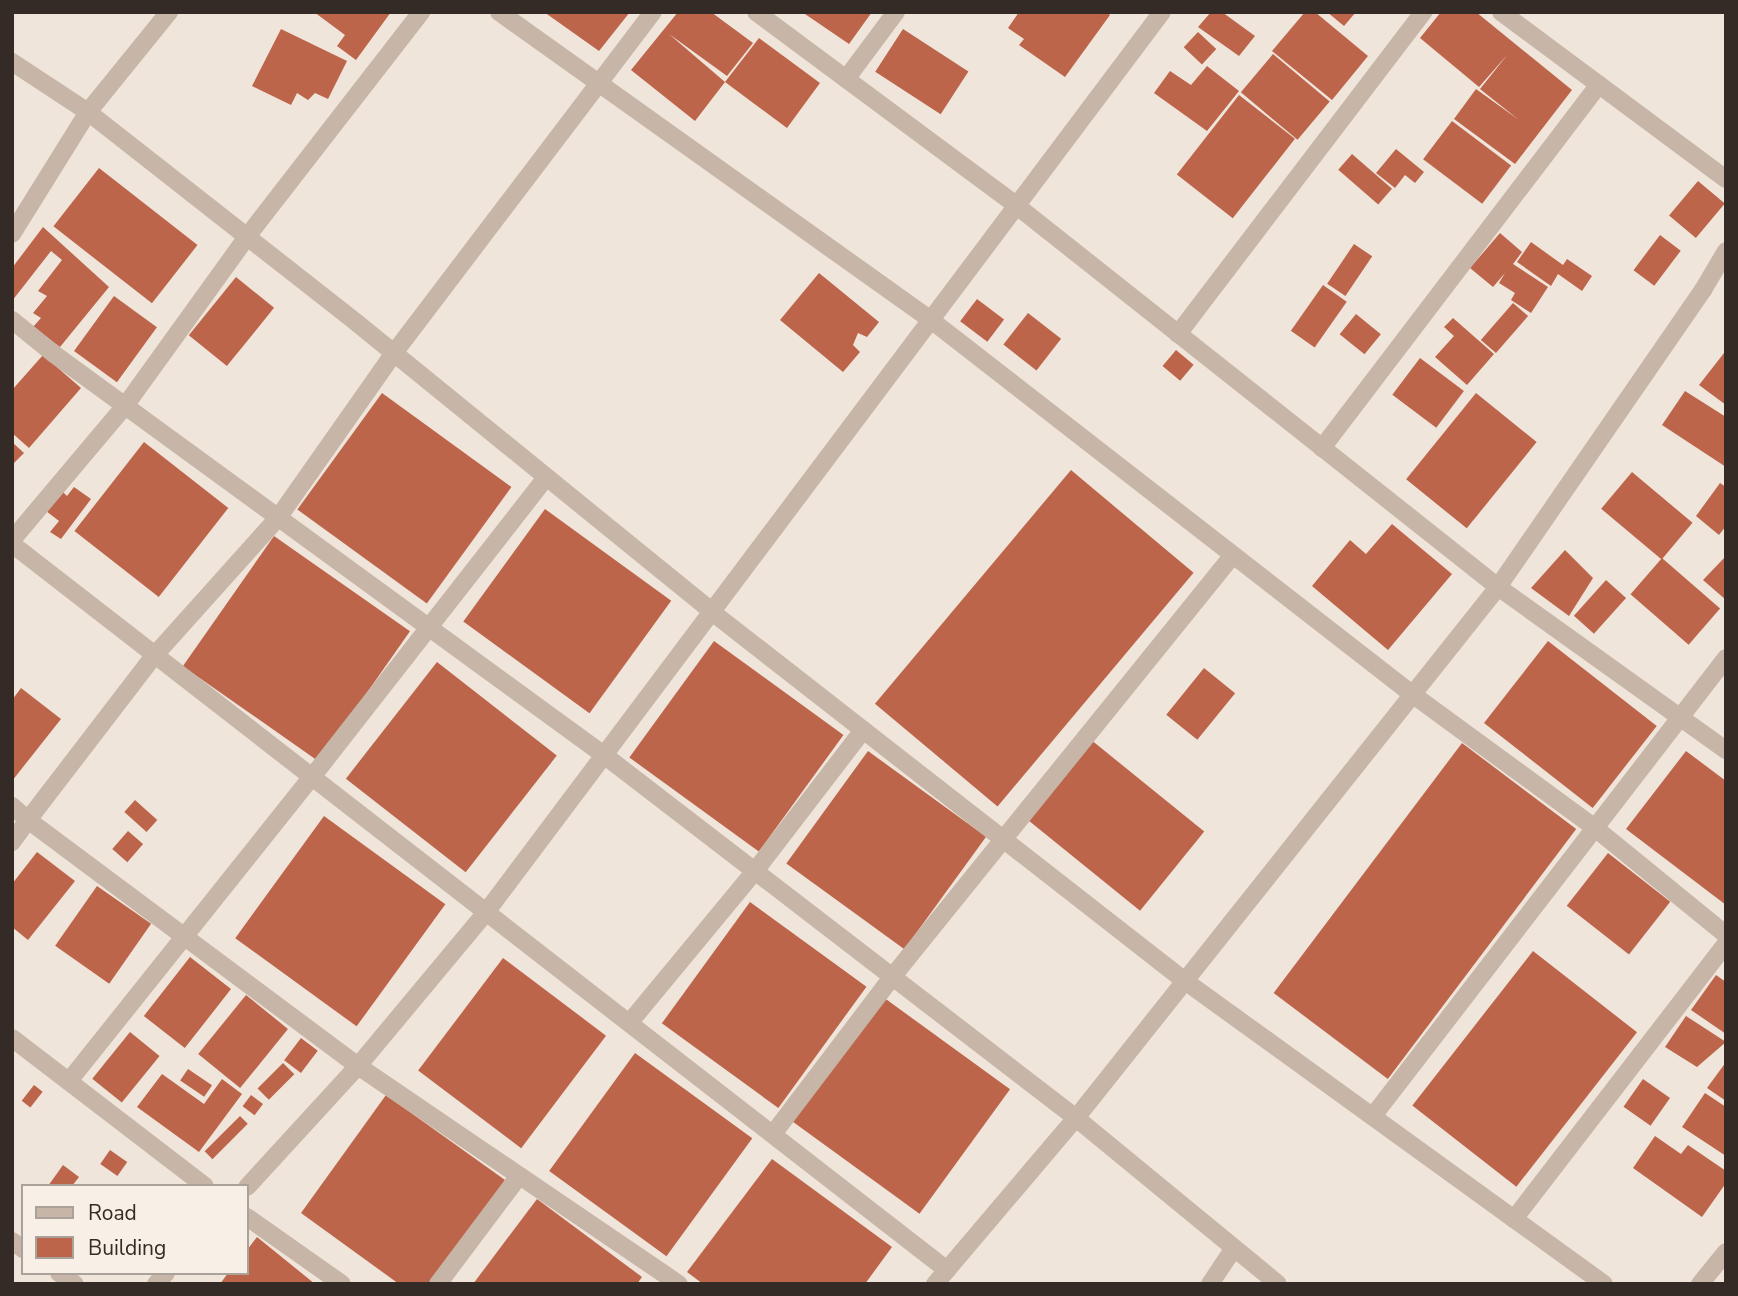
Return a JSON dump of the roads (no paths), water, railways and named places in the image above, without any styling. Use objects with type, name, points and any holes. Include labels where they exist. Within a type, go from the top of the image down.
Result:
[{"type":"street","points":[[12,234],[88,112],[169,12]]},
{"type":"street","points":[[421,12],[246,238],[125,406],[12,542],[154,656],[773,1134],[941,1277],[1076,1118],[1498,587],[1703,289],[1726,251]]},
{"type":"street","points":[[499,12],[931,320],[1412,694],[1595,828],[1726,935]]},
{"type":"street","points":[[12,842],[154,656],[278,518],[394,353],[601,85],[653,12]]},
{"type":"street","points":[[756,12],[1017,206],[1498,587],[1726,750]]},
{"type":"street","points":[[846,79],[896,12]]},
{"type":"street","points":[[248,1186],[358,1066],[487,911],[1162,12]]},
{"type":"street","points":[[1178,334],[1423,12]]},
{"type":"street","points":[[1501,12],[1726,179]]},
{"type":"street","points":[[12,62],[88,112],[394,353],[712,612],[1185,981],[1604,1284]]},
{"type":"street","points":[[1322,448],[1599,85]]},
{"type":"street","points":[[12,320],[125,406],[604,755],[1076,1118],[1278,1284]]},
{"type":"street","points":[[69,1081],[181,937],[312,777],[546,477]]},
{"type":"street","points":[[773,1134],[893,976],[1233,555]]},
{"type":"street","points":[[1373,1116],[1726,658]]},
{"type":"street","points":[[630,1022],[755,871],[863,730]]},
{"type":"street","points":[[12,807],[181,937],[358,1066],[679,1284]]},
{"type":"street","points":[[1514,1219],[1726,944]]},
{"type":"street","points":[[12,1038],[202,1184]]},
{"type":"street","points":[[438,1284],[519,1176]]},
{"type":"street","points":[[248,1218],[342,1284]]},
{"type":"street","points":[[1210,1284],[1234,1248]]},
{"type":"street","points":[[1700,1284],[1726,1252]]}]
